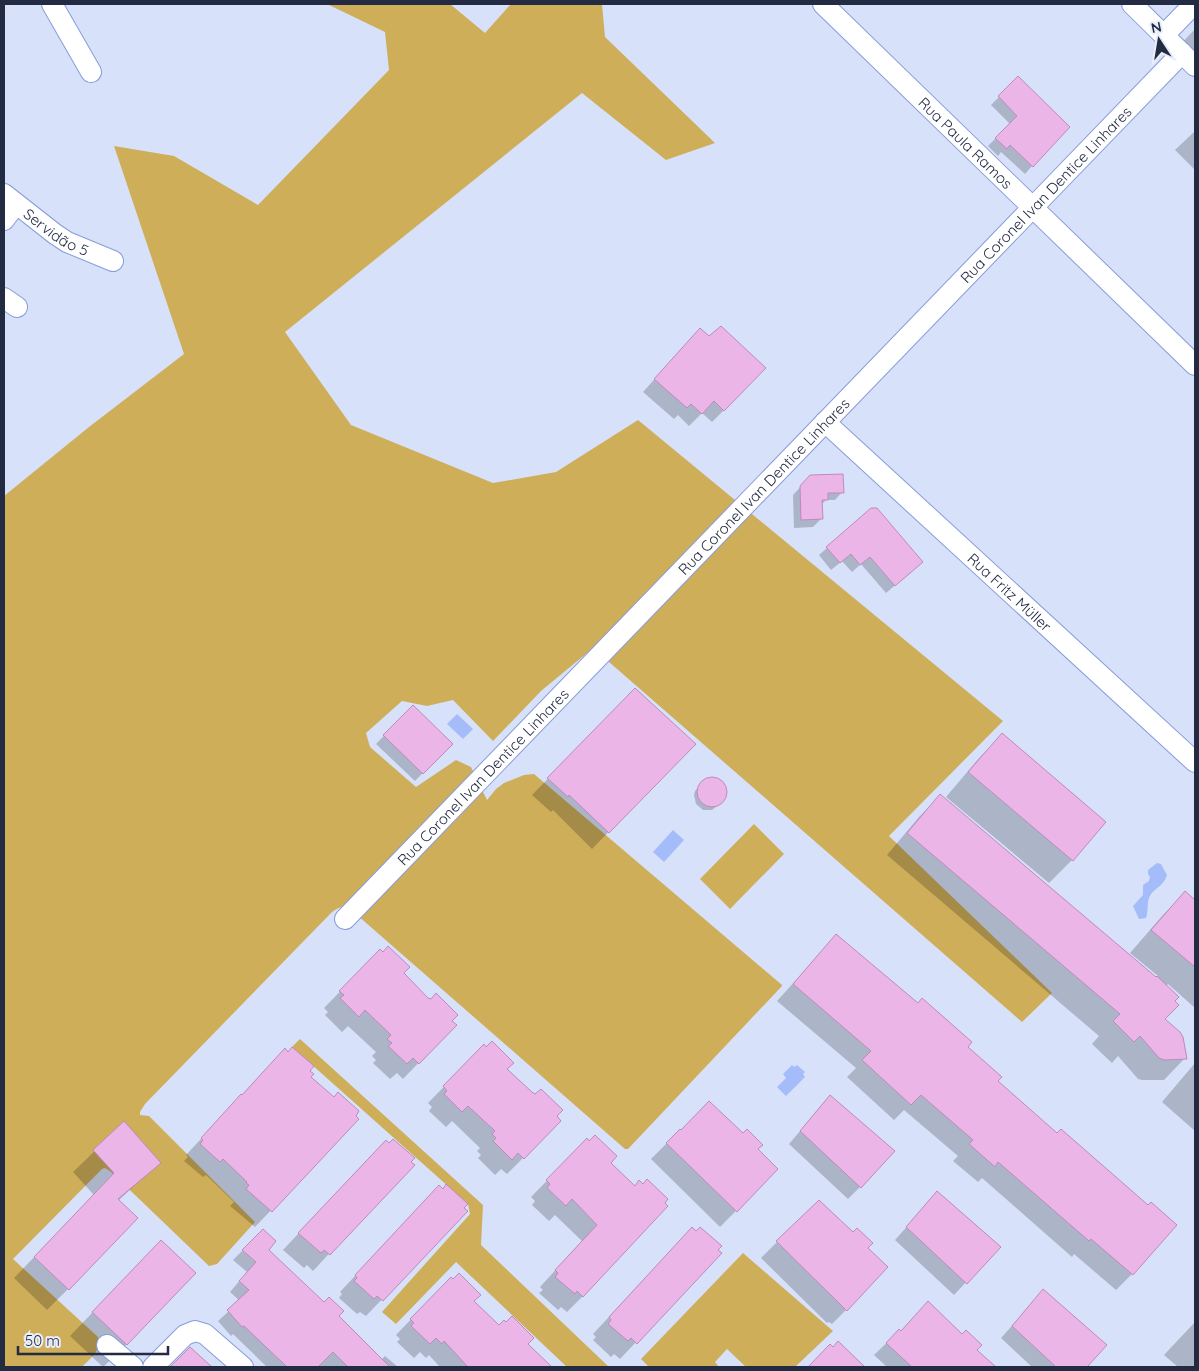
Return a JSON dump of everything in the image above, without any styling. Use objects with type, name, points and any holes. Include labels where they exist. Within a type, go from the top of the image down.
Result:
[{"type":"street","points":[[52,4],[91,72]]},
{"type":"street","name":"Rua Paula Ramos","points":[[823,4],[1195,364]]},
{"type":"street","points":[[1132,4],[1188,60]]},
{"type":"street","points":[[1164,35],[1194,4]]},
{"type":"street","name":"Rua Coronel Ivan Dentice Linhares","points":[[345,919],[1033,207],[1188,60]]},
{"type":"street","name":"Servidão 5","points":[[8,206],[67,242],[113,261]]},
{"type":"street","name":"Rua Fritz Müller","points":[[825,422],[1195,762]]},
{"type":"street","points":[[153,1367],[185,1335],[195,1331],[205,1334],[243,1367]]},
{"type":"street","points":[[107,1345],[133,1367]]},
{"type":"shaded area","points":[[327,4],[450,4],[485,33],[511,4],[602,4],[605,37],[715,143],[666,160],[582,93],[285,332],[351,425],[493,483],[556,472],[638,420],[1003,721],[889,836],[1052,993],[1022,1022],[593,648],[541,691],[493,741],[453,700],[427,706],[402,701],[366,733],[370,747],[416,787],[456,760],[471,767],[487,800],[504,783],[524,775],[534,774],[782,986],[628,1149],[625,1149],[349,908],[338,908],[145,1104],[140,1112],[140,1115],[149,1116],[255,1222],[217,1264],[209,1266],[110,1171],[105,1168],[102,1169],[13,1259],[98,1337],[97,1350],[82,1367],[4,1367],[4,496],[89,427],[184,354],[114,146],[174,156],[258,205],[389,70],[385,32]]},
{"type":"shaded area","points":[[754,824],[784,854],[730,909],[700,879]]},
{"type":"shaded area","points":[[300,1039],[483,1205],[481,1245],[609,1367],[567,1367],[456,1262],[396,1324],[382,1312],[470,1214],[468,1204],[292,1047]]},
{"type":"shaded area","points":[[743,1253],[833,1331],[795,1367],[746,1367],[727,1349],[715,1362],[719,1367],[649,1367],[641,1359]]},
{"type":"water","points":[[457,714],[473,729],[463,739],[447,724]]},
{"type":"water","points":[[673,830],[684,840],[664,862],[653,852]]},
{"type":"water","points":[[1157,863],[1161,864],[1167,875],[1162,884],[1149,897],[1146,918],[1139,919],[1133,906],[1143,895],[1143,885],[1149,881],[1148,870]]},
{"type":"water","points":[[792,1065],[794,1067],[797,1065],[805,1072],[803,1074],[805,1077],[786,1096],[777,1087],[786,1078],[783,1074]]},
{"type":"building","points":[[1018,76],[1070,127],[1033,167],[1010,145],[1007,149],[995,138],[1017,116],[998,96]]},
{"type":"building","points":[[721,326],[766,368],[724,411],[714,401],[702,414],[691,404],[687,408],[654,379],[700,328],[709,336]]},
{"type":"building","points":[[843,474],[844,493],[828,493],[828,500],[822,500],[823,519],[801,520],[800,486],[810,475]]},
{"type":"building","points":[[871,508],[877,508],[923,562],[895,586],[870,557],[860,565],[851,554],[840,563],[826,547]]},
{"type":"building","points":[[635,688],[696,744],[609,833],[569,795],[568,797],[547,778]]},
{"type":"building","points":[[413,705],[453,744],[423,774],[383,735]]},
{"type":"building","points":[[1002,733],[1106,822],[1073,861],[968,772]]},
{"type":"building","points":[[712,777],[723,781],[727,792],[723,803],[712,807],[701,803],[697,792],[701,781]]},
{"type":"building","points":[[940,794],[1157,976],[1179,997],[1175,1001],[1179,1005],[1165,1019],[1183,1037],[1187,1059],[1164,1060],[1159,1058],[1140,1036],[1134,1042],[1113,1021],[1120,1014],[907,833]]},
{"type":"building","points":[[1185,891],[1195,900],[1195,967],[1151,930]]},
{"type":"building","points":[[836,934],[918,1003],[922,998],[972,1042],[968,1047],[1002,1077],[998,1081],[1057,1133],[1061,1129],[1148,1205],[1151,1202],[1177,1225],[1133,1275],[1091,1239],[1089,1241],[998,1162],[995,1167],[969,1144],[973,1140],[921,1095],[911,1105],[862,1060],[871,1051],[793,984]]},
{"type":"building","points":[[388,946],[410,967],[404,973],[428,998],[431,999],[436,993],[458,1015],[452,1021],[457,1025],[419,1064],[413,1058],[407,1064],[388,1046],[392,1043],[387,1039],[391,1035],[365,1010],[359,1017],[340,998],[344,995],[339,991],[380,949],[383,952]]},
{"type":"building","points":[[492,1041],[514,1063],[507,1069],[535,1094],[541,1089],[563,1110],[557,1116],[561,1121],[524,1159],[518,1153],[512,1160],[493,1141],[496,1138],[492,1134],[495,1131],[468,1106],[462,1112],[444,1094],[447,1091],[443,1086],[484,1044],[486,1047]]},
{"type":"building","points":[[292,1047],[314,1066],[310,1071],[314,1074],[311,1077],[334,1097],[338,1092],[359,1111],[356,1116],[359,1119],[272,1212],[246,1189],[249,1185],[247,1182],[223,1159],[220,1162],[200,1144],[203,1140],[201,1138],[241,1094],[285,1048],[288,1052]]},
{"type":"building","points":[[830,1095],[895,1151],[861,1188],[800,1131]]},
{"type":"building","points":[[709,1101],[743,1133],[747,1129],[763,1145],[758,1149],[778,1169],[737,1212],[666,1143]]},
{"type":"building","points":[[124,1121],[161,1163],[118,1199],[138,1218],[69,1290],[34,1257],[114,1173],[93,1150]]},
{"type":"building","points":[[595,1135],[617,1156],[611,1163],[635,1186],[639,1180],[643,1184],[647,1179],[668,1199],[665,1203],[668,1206],[583,1297],[577,1291],[575,1294],[555,1277],[558,1273],[555,1270],[597,1225],[572,1199],[566,1206],[547,1188],[550,1184],[546,1180],[587,1138],[589,1141]]},
{"type":"building","points":[[393,1139],[415,1158],[411,1162],[415,1165],[330,1255],[324,1250],[321,1253],[298,1233],[386,1140],[389,1143]]},
{"type":"building","points":[[446,1184],[468,1204],[464,1208],[468,1211],[383,1301],[377,1296],[374,1299],[354,1281],[357,1278],[355,1275],[439,1185],[443,1189]]},
{"type":"building","points":[[937,1191],[1001,1247],[967,1284],[906,1227]]},
{"type":"building","points":[[819,1200],[853,1232],[857,1228],[873,1243],[868,1248],[888,1267],[847,1311],[776,1241]]},
{"type":"building","points":[[692,1227],[696,1231],[700,1227],[722,1246],[718,1250],[722,1253],[637,1344],[631,1338],[628,1341],[608,1324],[611,1320],[609,1317]]},
{"type":"building","points":[[263,1229],[276,1241],[269,1250],[324,1302],[329,1297],[344,1311],[339,1316],[390,1367],[348,1367],[333,1352],[318,1367],[287,1367],[244,1326],[242,1327],[227,1310],[249,1290],[239,1281],[256,1262],[242,1250]]},
{"type":"building","points":[[161,1240],[196,1273],[127,1345],[92,1312]]},
{"type":"building","points":[[459,1273],[481,1295],[474,1301],[499,1325],[504,1320],[506,1322],[512,1316],[534,1338],[528,1344],[552,1367],[468,1367],[444,1341],[442,1344],[436,1338],[430,1344],[411,1326],[414,1323],[410,1319],[451,1277],[453,1279]]},
{"type":"building","points":[[1043,1289],[1107,1345],[1087,1367],[1056,1367],[1012,1326]]},
{"type":"building","points":[[928,1301],[962,1334],[966,1330],[982,1345],[977,1350],[996,1367],[912,1367],[886,1343],[899,1329],[901,1331]]},
{"type":"building","points":[[838,1341],[865,1367],[808,1367],[830,1344],[833,1347]]},
{"type":"building","points":[[190,1347],[212,1367],[170,1367]]}]
